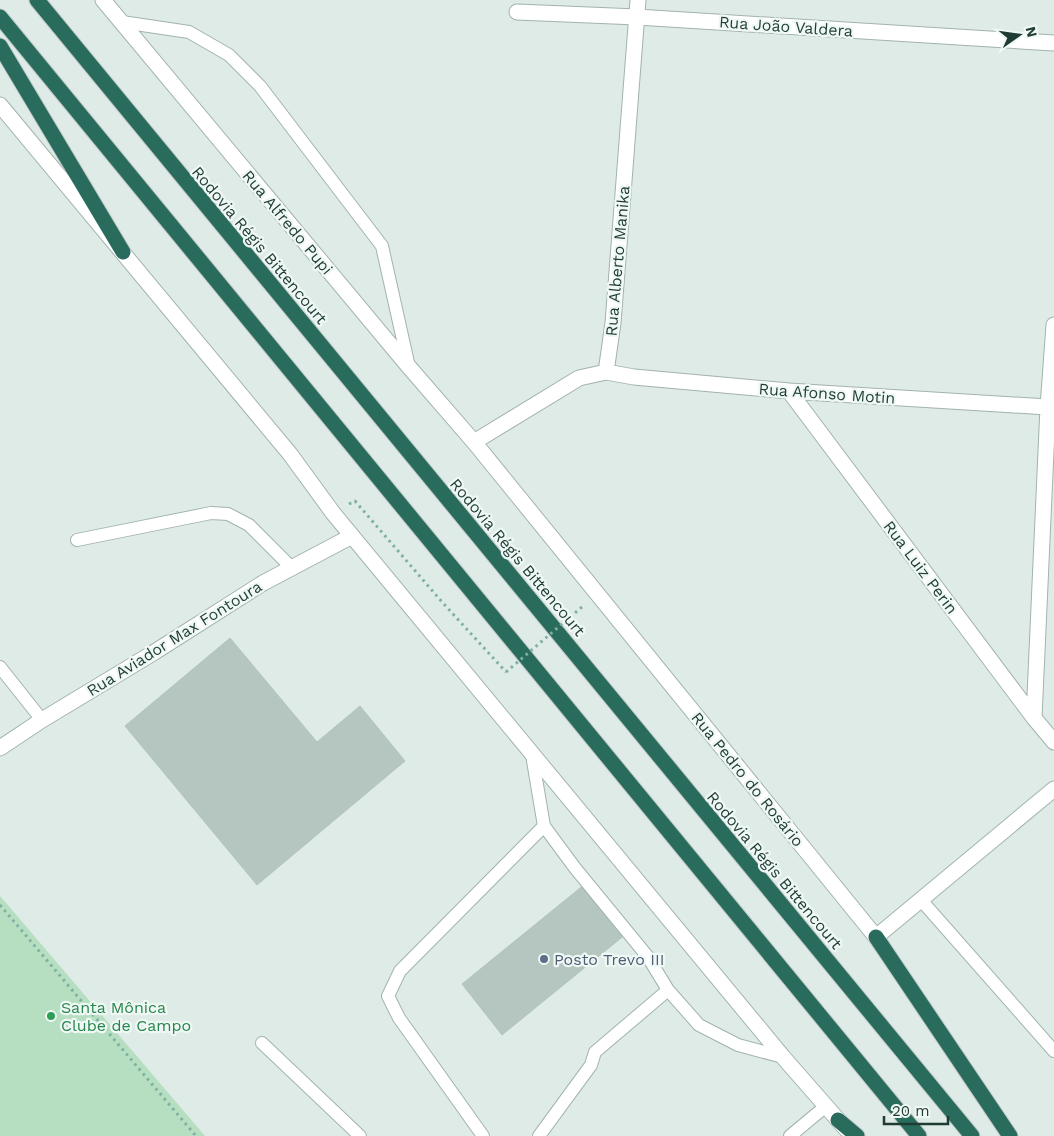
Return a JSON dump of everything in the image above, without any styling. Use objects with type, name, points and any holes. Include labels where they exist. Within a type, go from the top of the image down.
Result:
[{"type":"highway","name":"Rodovia Régis Bittencourt","points":[[37,0],[972,1136]]},
{"type":"highway","points":[[0,17],[919,1136]]},
{"type":"highway","points":[[0,46],[123,252]]},
{"type":"highway","points":[[876,937],[1010,1136]]},
{"type":"highway","points":[[838,1120],[857,1136]]},
{"type":"street","name":"Rua Alfredo Pupi","points":[[103,0],[409,367],[474,442]]},
{"type":"street","name":"Rua Alberto Manika","points":[[606,372],[613,322],[638,0]]},
{"type":"street","name":"Rua João Valdera","points":[[517,12],[637,17],[1054,42]]},
{"type":"street","points":[[0,105],[290,454],[333,513],[532,755],[851,1136]]},
{"type":"street","points":[[1034,718],[1048,407],[1054,325]]},
{"type":"street","name":"Rua Afonso Motin","points":[[606,372],[634,377],[789,391],[1048,407]]},
{"type":"street","points":[[474,442],[580,378],[606,372]]},
{"type":"street","name":"Rua Luiz Perin","points":[[789,391],[1034,718],[1054,742]]},
{"type":"street","name":"Rua Pedro do Rosário","points":[[474,442],[876,937]]},
{"type":"street","name":"Rua Aviador Max Fontoura","points":[[0,748],[263,582],[352,536]]},
{"type":"street","points":[[876,937],[1054,789]]},
{"type":"lane","points":[[122,22],[189,32],[229,55],[260,86],[382,246],[409,367]]},
{"type":"lane","points":[[77,540],[211,513],[228,514],[249,525],[291,567]]},
{"type":"lane","points":[[0,667],[42,720]]},
{"type":"lane","points":[[532,755],[544,826],[581,876],[648,958],[668,990],[699,1025],[738,1045],[783,1057]]},
{"type":"lane","points":[[483,1136],[399,1018],[388,996],[400,971],[544,826]]},
{"type":"lane","points":[[921,900],[1054,1051]]},
{"type":"lane","points":[[539,1136],[591,1065],[595,1052],[668,990]]},
{"type":"lane","points":[[262,1043],[360,1136]]},
{"type":"lane","points":[[790,1136],[826,1106]]},
{"type":"path","points":[[333,513],[355,501],[442,602],[506,672],[583,606]]},
{"type":"path","points":[[0,906],[196,1136]]},
{"type":"green space","name":"Santa Mônica Clube de Campo","points":[[0,896],[205,1136],[0,1136]]},
{"type":"building","points":[[230,638],[317,742],[360,706],[405,761],[257,885],[125,726]]},
{"type":"building","name":"Posto Trevo III","points":[[585,884],[626,934],[502,1035],[462,984]]},
{"type":"place","name":"Posto Trevo III","points":[[544,959]]},
{"type":"place","name":"Santa Mônica Clube de Campo","points":[[51,1016]]}]
